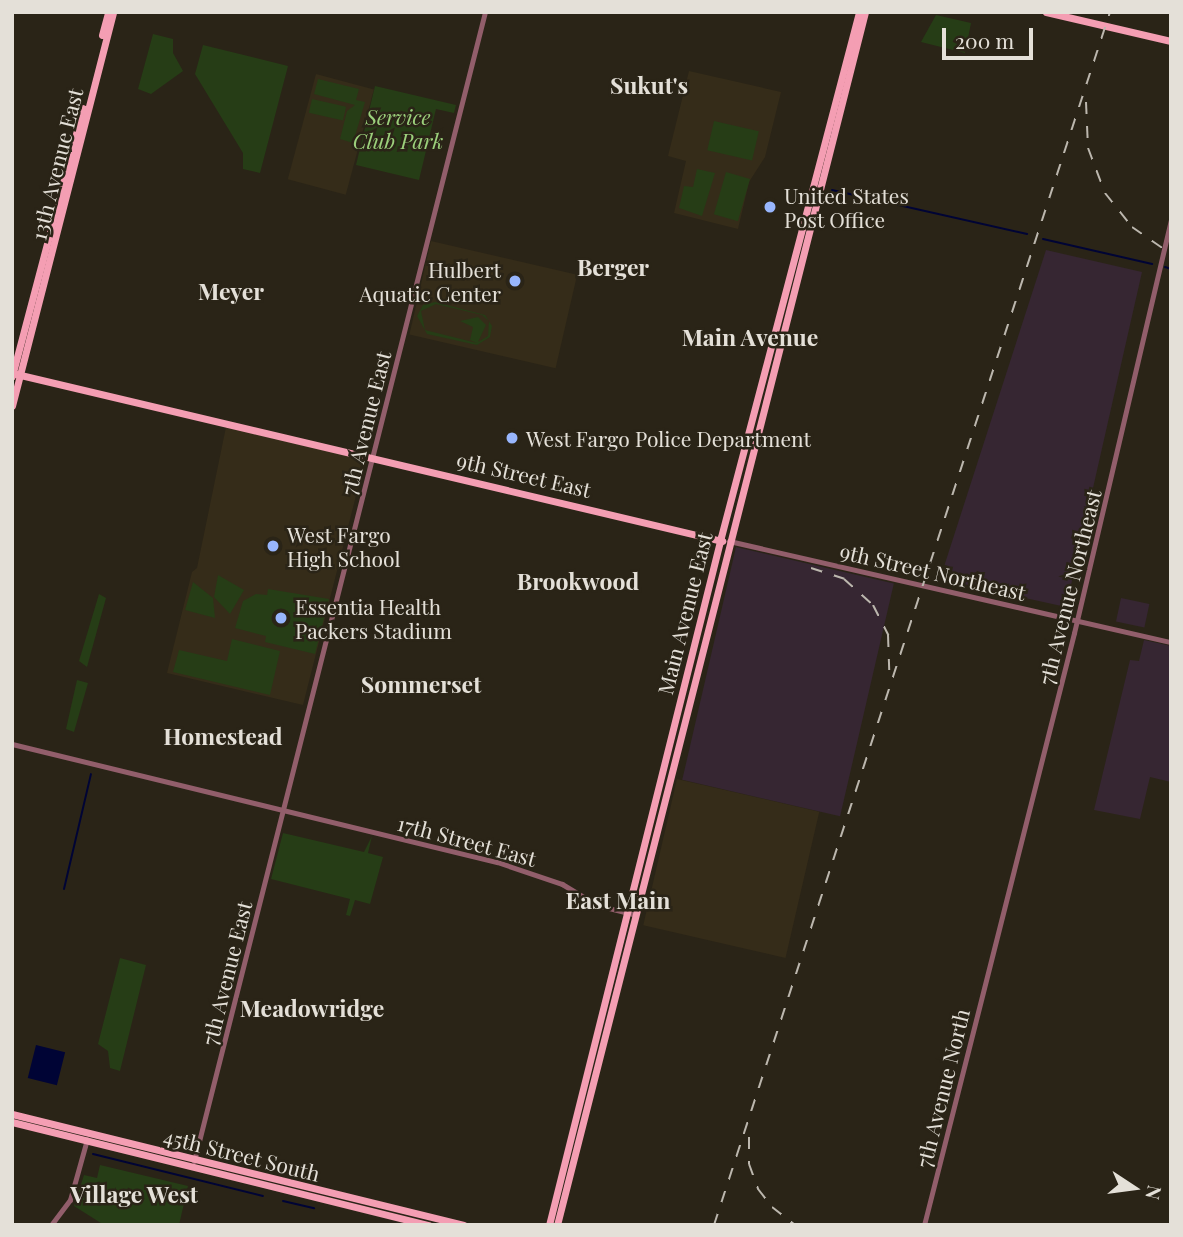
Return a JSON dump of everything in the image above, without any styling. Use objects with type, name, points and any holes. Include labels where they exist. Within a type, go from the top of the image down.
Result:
[{"type":"main road","name":"13th Avenue East","points":[[12,406],[15,372],[107,12]]},
{"type":"main road","name":"13th Avenue East","points":[[15,372],[113,12]]},
{"type":"main road","name":"Main Avenue East","points":[[557,1225],[589,1104],[741,462],[777,336],[859,12]]},
{"type":"main road","name":"Main Avenue East","points":[[723,540],[740,497],[775,374],[865,12]]},
{"type":"main road","points":[[1046,12],[1171,41]]},
{"type":"main road","points":[[775,374],[777,336]]},
{"type":"main road","name":"9th Street East","points":[[15,372],[723,540]]},
{"type":"main road","points":[[740,497],[741,462]]},
{"type":"main road","name":"Main Avenue East","points":[[549,1225],[632,915]]},
{"type":"main road","points":[[588,1073],[592,1079],[589,1104]]},
{"type":"main road","points":[[580,1105],[576,1132],[580,1138]]},
{"type":"main road","name":"45th Street South","points":[[15,1119],[56,1125],[87,1137]]},
{"type":"main road","name":"45th Street South","points":[[15,1119],[429,1225]]},
{"type":"main road","name":"45th Street South","points":[[193,1164],[464,1225]]},
{"type":"street","name":"7th Avenue East","points":[[193,1164],[485,12]]},
{"type":"street","name":"7th Avenue Northeast","points":[[991,960],[1077,621],[1171,220]]},
{"type":"street","name":"9th Street Northeast","points":[[723,540],[1171,642]]},
{"type":"street","name":"17th Street East","points":[[12,744],[497,862],[562,884],[597,905],[632,915]]},
{"type":"street","name":"7th Avenue North","points":[[924,1225],[991,960]]},
{"type":"street","points":[[51,1225],[70,1200],[87,1137]]},
{"type":"shaded area","points":[[689,71],[781,92],[765,157],[749,182],[738,229],[674,213],[686,161],[668,156]]},
{"type":"shaded area","points":[[316,74],[374,90],[346,195],[288,179]]},
{"type":"shaded area","points":[[431,241],[577,275],[556,368],[409,335]]},
{"type":"shaded area","points":[[1046,250],[1142,272],[1066,607],[940,579]]},
{"type":"shaded area","name":"West Fargo High School","points":[[226,427],[365,460],[303,705],[167,673],[192,572],[197,568]]},
{"type":"shaded area","points":[[736,547],[894,583],[840,816],[682,780]]},
{"type":"shaded area","points":[[1121,598],[1149,604],[1144,628],[1116,621]]},
{"type":"shaded area","points":[[1144,640],[1171,646],[1171,782],[1150,777],[1140,819],[1094,810],[1130,660],[1139,661]]},
{"type":"shaded area","points":[[677,779],[819,812],[786,958],[643,925]]},
{"type":"shaded area","points":[[36,1045],[65,1052],[57,1085],[28,1078]]},
{"type":"green space","points":[[936,15],[971,23],[965,53],[921,42]]},
{"type":"green space","points":[[153,34],[173,39],[173,53],[183,71],[151,94],[138,89]]},
{"type":"green space","points":[[203,45],[288,66],[260,173],[243,169],[243,153],[195,74]]},
{"type":"green space","points":[[318,79],[359,89],[356,100],[365,102],[353,143],[340,139],[347,111],[355,105],[314,94]]},
{"type":"green space","name":"Service Club Park","points":[[375,86],[456,105],[454,113],[436,109],[419,180],[356,165]]},
{"type":"green space","points":[[312,99],[346,107],[343,121],[309,113]]},
{"type":"green space","points":[[714,121],[759,131],[752,161],[707,150]]},
{"type":"green space","points":[[697,169],[715,173],[702,216],[679,208],[684,186],[693,187]]},
{"type":"green space","points":[[726,172],[750,179],[738,221],[714,214]]},
{"type":"green space","points":[[435,302],[485,315],[489,321],[492,326],[490,337],[477,345],[427,334],[417,316],[423,305]],"holes":[[[436,304],[482,315],[489,321],[488,336],[478,342],[486,325],[478,317],[460,321],[473,327],[470,340],[477,343],[425,330],[421,311]]]},
{"type":"green space","points":[[218,575],[244,590],[230,614],[214,597]]},
{"type":"green space","points":[[193,582],[213,598],[215,618],[185,610]]},
{"type":"green space","name":"Essentia Health Packers Stadium","points":[[268,589],[329,599],[315,654],[265,642],[266,636],[235,628],[243,601],[256,594],[267,595]]},
{"type":"green space","points":[[99,594],[106,598],[87,667],[79,661]]},
{"type":"green space","points":[[232,639],[280,651],[270,695],[173,672],[179,650],[227,661]]},
{"type":"green space","points":[[77,680],[88,683],[74,732],[66,729]]},
{"type":"green space","points":[[283,833],[364,852],[372,836],[368,853],[383,857],[370,904],[355,900],[350,916],[346,915],[350,899],[271,879]]},
{"type":"green space","points":[[120,958],[146,965],[120,1071],[110,1068],[108,1051],[98,1044]]},
{"type":"green space","points":[[100,1165],[188,1186],[179,1225],[104,1225],[74,1206],[84,1175],[97,1178]]},
{"type":"waterway","points":[[832,190],[1027,234]]},
{"type":"waterway","points":[[1043,239],[1152,264]]},
{"type":"waterway","points":[[1165,267],[1171,269]]},
{"type":"waterway","points":[[64,889],[91,774]]},
{"type":"waterway","points":[[93,1154],[263,1196]]},
{"type":"waterway","points":[[283,1201],[314,1208]]},
{"type":"railway","points":[[714,1225],[1110,12]]},
{"type":"railway","points":[[1086,102],[1088,148],[1105,193],[1132,227],[1171,254]]},
{"type":"railway","points":[[811,568],[844,579],[873,605],[888,635],[889,670]]},
{"type":"railway","points":[[749,1137],[749,1164],[758,1189],[772,1207],[795,1225]]},
{"type":"place","name":"United States Post Office","points":[[770,207]]},
{"type":"place","name":"Hulbert Aquatic Center","points":[[515,281]]},
{"type":"place","name":"West Fargo Police Department","points":[[512,438]]},
{"type":"place","name":"West Fargo High School","points":[[273,546]]},
{"type":"place","name":"Essentia Health Packers Stadium","points":[[281,618]]},
{"type":"district","name":"Sukut's","points":[[649,85]]},
{"type":"district","name":"Berger","points":[[613,267]]},
{"type":"district","name":"Meyer","points":[[231,291]]},
{"type":"district","name":"Main Avenue","points":[[750,337]]},
{"type":"district","name":"Brookwood","points":[[578,581]]},
{"type":"district","name":"Sommerset","points":[[421,684]]},
{"type":"district","name":"Homestead","points":[[223,736]]},
{"type":"district","name":"East Main","points":[[618,900]]},
{"type":"district","name":"Meadowridge","points":[[312,1008]]},
{"type":"district","name":"Village West","points":[[134,1194]]}]
